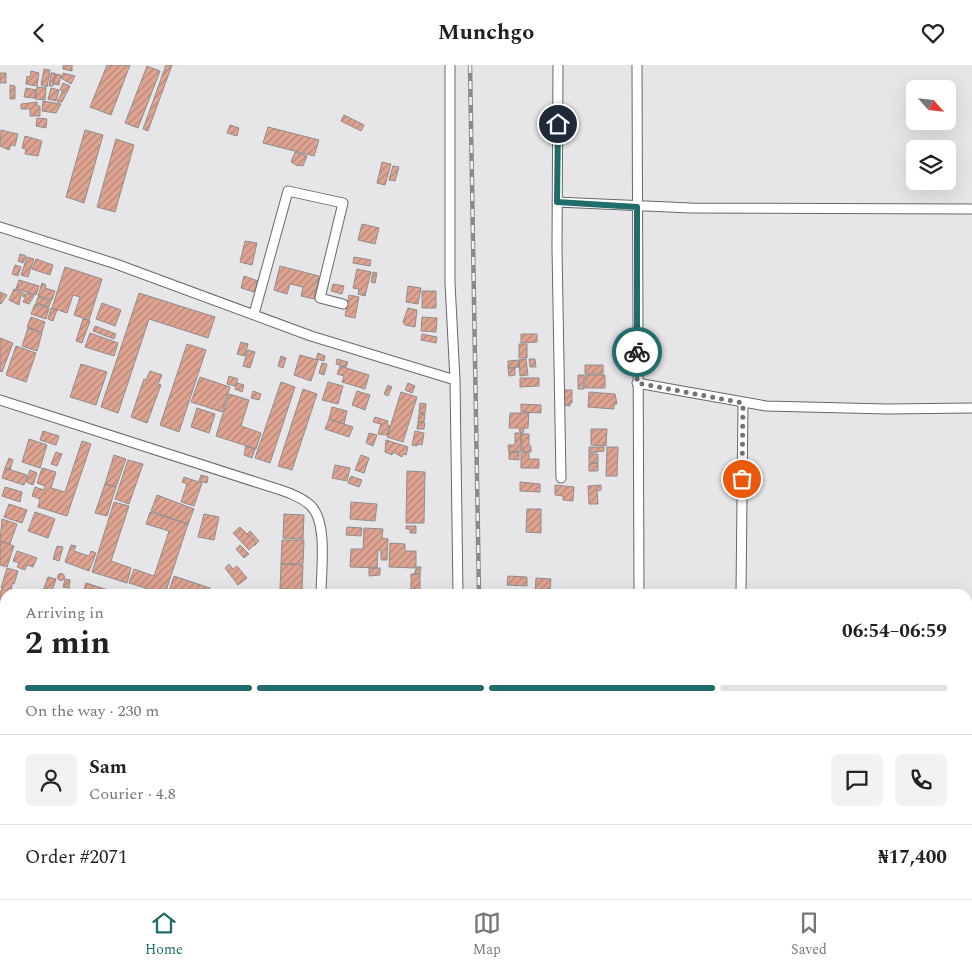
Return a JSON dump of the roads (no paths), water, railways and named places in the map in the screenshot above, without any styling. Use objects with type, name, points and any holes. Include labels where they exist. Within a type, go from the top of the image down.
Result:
[{"type":"street","points":[[450,65],[450,283],[455,381],[458,589]]},
{"type":"street","points":[[558,65],[557,202],[561,478]]},
{"type":"street","points":[[637,65],[639,589]]},
{"type":"street","points":[[254,314],[288,191],[343,203],[320,298],[343,304]]},
{"type":"street","points":[[557,202],[637,207],[972,209]]},
{"type":"street","points":[[0,227],[116,263],[311,335],[455,381]]},
{"type":"street","points":[[637,383],[766,406],[887,409],[972,408]]},
{"type":"street","points":[[0,400],[265,485],[299,498],[312,507],[321,525],[321,589]]},
{"type":"street","points":[[741,589],[743,403]]},
{"type":"railway","points":[[470,65],[479,589]]}]
